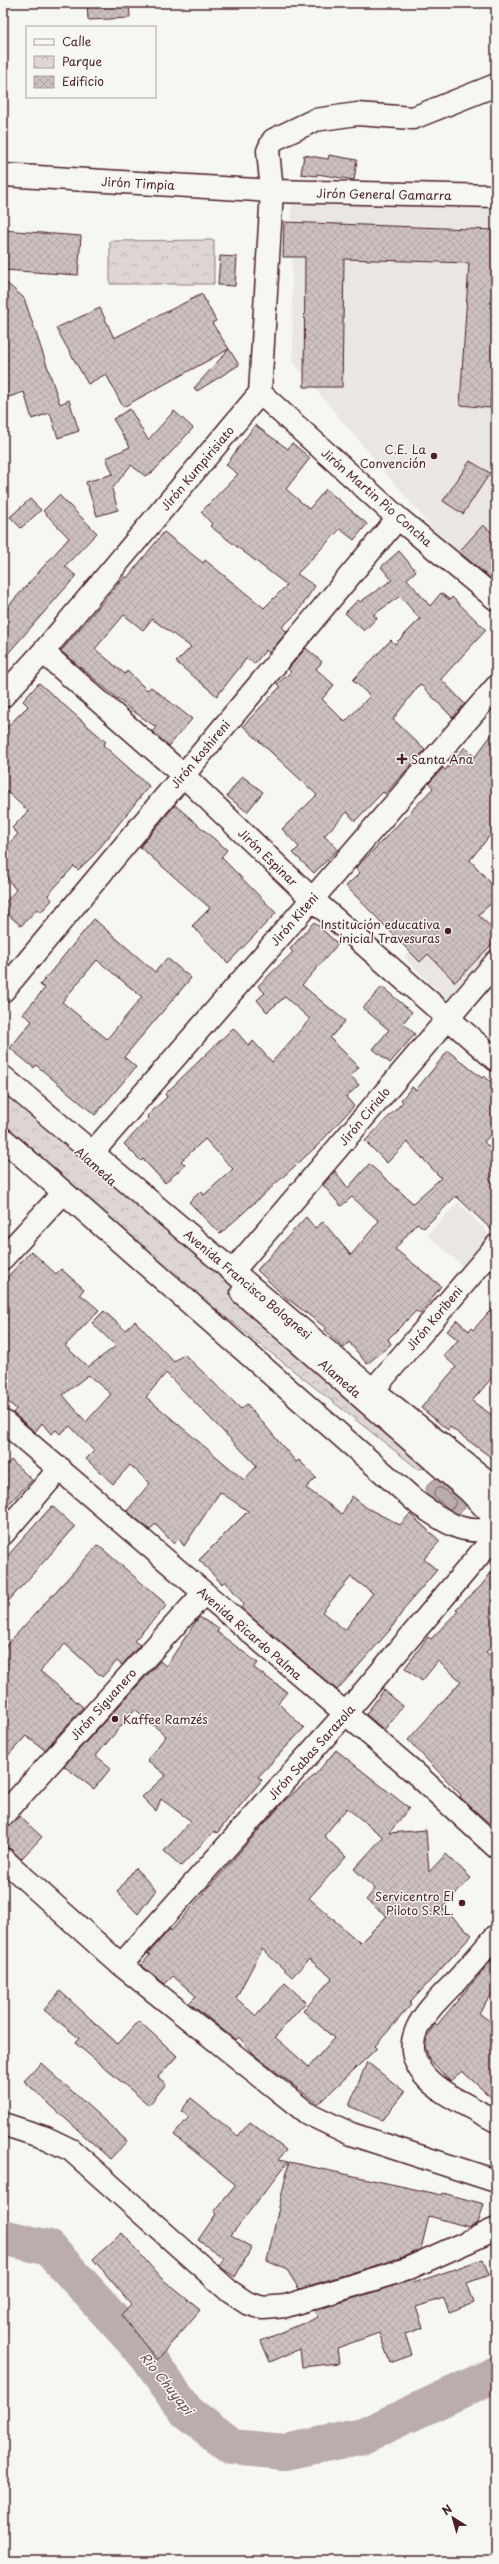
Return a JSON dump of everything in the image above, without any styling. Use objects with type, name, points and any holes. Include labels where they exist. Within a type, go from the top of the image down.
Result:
[{"type":"main road","points":[[260,393],[272,191],[268,151],[273,140],[315,120],[357,114],[413,118],[496,85]]},
{"type":"main road","name":"Jirón Timpia","points":[[3,175],[272,191]]},
{"type":"main road","name":"Jirón General Gamarra","points":[[272,191],[496,196]]},
{"type":"main road","name":"Jirón Martin Pio Concha","points":[[260,393],[398,518],[496,599]]},
{"type":"main road","name":"Jirón Kumpirisiato","points":[[3,696],[43,652],[260,393]]},
{"type":"main road","name":"Jirón koshireni","points":[[3,991],[398,518]]},
{"type":"main road","name":"Jirón Espinar","points":[[43,652],[183,775],[312,898],[496,1060]]},
{"type":"main road","name":"Jirón Kiteni","points":[[93,1152],[496,687]]},
{"type":"main road","name":"Jirón Cirialo","points":[[233,1271],[496,962]]},
{"type":"main road","name":"Avenida Francisco Bolognesi","points":[[3,1077],[372,1390],[496,1488]]},
{"type":"main road","name":"Alameda","points":[[3,1081],[89,1160],[470,1492],[496,1518]]},
{"type":"main road","points":[[3,1139],[420,1505],[446,1523],[467,1531],[496,1528]]},
{"type":"main road","points":[[3,1258],[63,1193]]},
{"type":"main road","name":"Jirón Koribeni","points":[[372,1390],[496,1246]]},
{"type":"main road","name":"Avenida Ricardo Palma","points":[[3,1421],[60,1468],[414,1772],[496,1848]]},
{"type":"main road","points":[[3,1534],[60,1468]]},
{"type":"main road","name":"Jirón Sabas Sarazola","points":[[121,1965],[345,1714],[496,1535]]},
{"type":"main road","name":"Jirón Siguanero","points":[[3,1815],[204,1593]]},
{"type":"main road","points":[[3,1859],[121,1965],[307,2113],[351,2134],[496,2181]]},
{"type":"main road","points":[[496,1936],[425,2014],[415,2032],[412,2053],[425,2076],[437,2086],[496,2121]]},
{"type":"main road","points":[[3,2124],[46,2138],[71,2150],[229,2291],[247,2303],[263,2308],[286,2306],[407,2268],[496,2229]]},
{"type":"shaded area","name":"C.E. La Convención","points":[[291,198],[496,202],[496,589],[451,551],[293,362]]},
{"type":"shaded area","points":[[458,894],[496,929],[496,946],[446,1000],[404,957],[433,927]]},
{"type":"shaded area","points":[[458,1202],[491,1236],[465,1268],[427,1235]]},
{"type":"green space","points":[[214,240],[214,284],[110,284],[110,241]]},
{"type":"green space","points":[[3,1077],[437,1467],[418,1469],[3,1141]]},
{"type":"water","points":[[437,1478],[467,1501],[465,1508],[455,1517],[426,1500],[425,1493],[428,1484]]},
{"type":"building","points":[[87,3],[129,3],[130,18],[88,20]]},
{"type":"building","points":[[304,155],[328,159],[329,155],[357,160],[354,180],[317,174],[317,176],[301,174]]},
{"type":"building","points":[[284,222],[496,230],[496,341],[490,408],[460,405],[469,263],[344,259],[342,387],[304,387],[305,257],[283,257]]},
{"type":"building","points":[[3,230],[81,236],[78,275],[3,270]]},
{"type":"building","points":[[220,256],[237,257],[235,286],[218,285]]},
{"type":"building","points":[[3,280],[24,298],[60,404],[69,400],[79,431],[58,438],[50,413],[32,419],[24,392],[3,399]]},
{"type":"building","points":[[202,294],[216,321],[212,323],[229,349],[123,407],[106,374],[88,384],[56,328],[100,308],[114,338]]},
{"type":"building","points":[[229,349],[239,365],[197,391],[194,388]]},
{"type":"building","points":[[130,409],[148,440],[174,411],[193,428],[153,472],[145,476],[131,465],[112,489],[118,510],[97,516],[86,482],[113,474],[106,458],[130,447],[113,419]]},
{"type":"building","points":[[255,425],[288,449],[292,443],[310,458],[286,489],[309,509],[326,489],[367,524],[354,540],[340,529],[297,574],[315,586],[297,613],[282,627],[287,632],[269,653],[266,650],[254,664],[247,658],[217,696],[176,662],[191,647],[152,619],[143,630],[124,615],[95,649],[125,674],[127,671],[147,690],[151,687],[192,719],[169,746],[152,732],[156,727],[130,709],[61,651],[125,576],[127,578],[164,532],[203,563],[205,560],[264,608],[287,585],[210,526],[212,524],[201,512],[238,474],[226,465]]},
{"type":"building","points":[[470,461],[490,473],[463,514],[443,501]]},
{"type":"building","points":[[59,495],[97,533],[65,566],[76,576],[3,659],[3,612],[69,538],[43,511]]},
{"type":"building","points":[[30,499],[41,510],[21,528],[10,517]]},
{"type":"building","points":[[483,525],[496,536],[496,583],[459,552]]},
{"type":"building","points":[[399,551],[416,571],[407,579],[430,606],[441,593],[450,600],[452,597],[486,630],[441,679],[465,704],[453,718],[420,684],[393,719],[425,750],[385,794],[383,792],[355,821],[347,812],[324,836],[338,849],[314,873],[293,853],[299,847],[282,829],[317,795],[243,726],[280,687],[277,684],[291,672],[288,669],[306,648],[322,662],[316,669],[334,685],[322,699],[345,722],[370,696],[353,680],[391,640],[395,644],[420,619],[400,596],[373,615],[377,618],[364,631],[345,613],[358,600],[360,602],[392,580],[381,567]]},
{"type":"building","points":[[39,683],[106,742],[103,745],[149,786],[94,855],[78,870],[74,866],[48,895],[52,900],[41,912],[37,909],[21,926],[3,910],[3,905],[16,890],[3,873],[3,850],[18,834],[12,828],[28,811],[3,788],[3,731],[28,706],[23,701]]},
{"type":"building","points":[[496,729],[496,828],[470,860],[496,889],[496,899],[478,915],[496,932],[496,940],[455,982],[428,954],[420,962],[346,886],[360,873],[355,868],[433,788],[429,783],[443,768],[445,770],[465,747],[475,757]]},
{"type":"building","points":[[242,776],[263,792],[247,812],[227,796]]},
{"type":"building","points":[[175,805],[227,850],[221,857],[276,913],[228,963],[192,926],[210,908],[140,847]]},
{"type":"building","points":[[94,919],[155,972],[167,958],[191,978],[124,1057],[136,1067],[95,1115],[36,1065],[34,1068],[10,1048],[32,1021],[23,1014],[45,988],[40,985]],"holes":[[[97,960],[142,997],[107,1039],[62,1002]]]},
{"type":"building","points":[[314,922],[338,944],[302,985],[345,1021],[330,1038],[359,1067],[351,1076],[359,1085],[346,1097],[354,1106],[318,1145],[220,1234],[189,1202],[201,1191],[204,1195],[233,1169],[205,1139],[181,1161],[185,1165],[165,1183],[143,1159],[141,1161],[124,1144],[149,1118],[147,1116],[167,1097],[165,1094],[233,1028],[249,1046],[253,1041],[272,1062],[310,1019],[285,997],[267,1012],[257,1000],[265,993],[258,986],[293,952],[290,949]]},
{"type":"building","points":[[382,987],[412,1012],[403,1023],[415,1034],[390,1063],[373,1049],[389,1030],[363,1008]]},
{"type":"building","points":[[448,1051],[482,1078],[484,1076],[496,1086],[496,1129],[484,1142],[496,1154],[496,1172],[489,1179],[496,1186],[496,1234],[456,1196],[424,1228],[417,1223],[395,1249],[441,1286],[420,1314],[416,1311],[388,1339],[391,1344],[367,1364],[349,1342],[344,1348],[325,1330],[326,1328],[284,1296],[257,1270],[306,1217],[315,1228],[323,1222],[351,1255],[379,1221],[352,1197],[341,1206],[323,1185],[335,1171],[348,1188],[369,1164],[413,1203],[441,1178],[407,1142],[387,1163],[365,1141],[403,1102],[401,1100],[412,1087],[416,1090]]},
{"type":"building","points":[[31,1251],[56,1274],[61,1269],[84,1289],[80,1294],[99,1310],[65,1346],[88,1367],[116,1346],[92,1323],[104,1311],[125,1330],[135,1321],[174,1362],[184,1354],[241,1409],[247,1404],[296,1462],[299,1460],[316,1478],[306,1488],[342,1514],[352,1496],[367,1508],[400,1525],[410,1514],[440,1541],[424,1559],[437,1570],[407,1605],[390,1630],[337,1690],[241,1608],[244,1604],[225,1581],[222,1584],[199,1560],[248,1511],[220,1492],[184,1546],[179,1539],[174,1544],[155,1524],[150,1530],[127,1511],[150,1483],[130,1465],[113,1484],[86,1459],[94,1451],[70,1426],[60,1434],[56,1430],[51,1434],[42,1423],[35,1432],[13,1413],[16,1409],[3,1397],[3,1282]],"holes":[[[166,1373],[257,1466],[244,1480],[146,1397]],[[88,1375],[111,1394],[86,1422],[63,1395]],[[351,1577],[373,1593],[345,1630],[322,1612]]]},
{"type":"building","points":[[496,1304],[496,1373],[472,1401],[496,1418],[496,1461],[450,1427],[448,1430],[421,1408],[456,1367],[444,1356],[458,1340],[447,1331],[457,1320],[469,1331],[471,1328],[473,1330]]},
{"type":"building","points":[[11,1460],[32,1480],[3,1510],[3,1469]]},
{"type":"building","points":[[52,1506],[75,1527],[3,1607],[3,1561]]},
{"type":"building","points":[[98,1545],[167,1605],[134,1641],[140,1645],[122,1665],[117,1661],[102,1677],[65,1644],[40,1671],[83,1707],[45,1750],[26,1736],[3,1761],[3,1649]]},
{"type":"building","points":[[496,1566],[496,1642],[486,1652],[496,1660],[496,1819],[491,1825],[460,1797],[461,1795],[408,1740],[461,1681],[438,1661],[422,1681],[405,1668],[428,1637],[431,1639],[458,1611],[456,1609],[481,1586]]},
{"type":"building","points":[[199,1617],[219,1629],[217,1632],[258,1663],[254,1668],[287,1692],[278,1703],[304,1728],[258,1777],[262,1780],[217,1833],[214,1831],[181,1866],[164,1851],[191,1821],[161,1799],[156,1811],[142,1797],[166,1775],[147,1760],[166,1736],[135,1709],[96,1756],[111,1768],[94,1789],[64,1766],[160,1661],[166,1666]]},
{"type":"building","points":[[384,1690],[403,1706],[384,1730],[366,1714]]},
{"type":"building","points":[[336,1750],[409,1808],[389,1833],[426,1830],[429,1872],[446,1854],[471,1878],[442,1908],[472,1935],[409,2004],[411,2005],[375,2046],[377,2048],[318,2104],[253,2054],[239,2037],[236,2040],[189,2003],[196,1996],[173,1976],[165,1984],[141,1965],[150,1955],[148,1954],[170,1929],[171,1931],[285,1800],[315,1775]],"holes":[[[347,1808],[383,1837],[354,1869],[375,1889],[366,1900],[387,1916],[360,1943],[309,1898],[346,1857],[324,1836]],[[262,1949],[292,1977],[309,1959],[332,1978],[303,2011],[334,2038],[309,2067],[275,2037],[306,2002],[285,1983],[256,2016],[236,1998]]]},
{"type":"building","points":[[19,1816],[42,1837],[21,1859],[11,1849],[3,1847],[3,1827],[12,1824]]},
{"type":"building","points":[[135,1868],[156,1890],[138,1914],[117,1892]]},
{"type":"building","points":[[496,1955],[496,1988],[479,2013],[496,2026],[496,2102],[462,2071],[450,2081],[429,2059],[425,2047],[427,2039],[435,2023],[437,2025]]},
{"type":"building","points":[[60,1991],[118,2044],[139,2021],[177,2056],[158,2077],[166,2084],[149,2105],[75,2043],[79,2038],[44,2010]]},
{"type":"building","points":[[367,2062],[405,2092],[382,2120],[349,2106]]},
{"type":"building","points":[[41,2063],[127,2141],[110,2159],[24,2081]]},
{"type":"building","points":[[191,2098],[238,2136],[250,2122],[286,2150],[278,2160],[288,2162],[231,2235],[252,2247],[235,2277],[219,2266],[224,2258],[198,2240],[216,2214],[214,2212],[236,2185],[174,2135],[189,2117],[181,2111]]},
{"type":"building","points":[[289,2162],[442,2195],[443,2193],[484,2204],[478,2223],[469,2227],[429,2216],[421,2249],[403,2257],[299,2289],[287,2270],[267,2261]]},
{"type":"building","points":[[122,2233],[161,2278],[200,2310],[157,2360],[121,2315],[131,2304],[93,2259]]},
{"type":"building","points":[[483,2259],[489,2275],[467,2283],[474,2303],[449,2312],[444,2298],[416,2307],[423,2328],[405,2334],[412,2355],[390,2363],[379,2333],[337,2348],[339,2363],[302,2367],[300,2349],[270,2362],[261,2341],[318,2317],[314,2311],[415,2279],[414,2283]]},
{"type":"waterway","name":"Rio Chuyapi","points":[[3,2237],[49,2248],[146,2355],[187,2412],[232,2447],[285,2452],[363,2436],[496,2374]]},
{"type":"place","name":"C.E. La Convención","points":[[434,456]]},
{"type":"place","name":"Santa Ana","points":[[402,759]]},
{"type":"place","name":"Institución educativa inicial Travesuras","points":[[448,931]]},
{"type":"place","name":"Kaffee Ramzés","points":[[115,1719]]},
{"type":"place","name":"Servicentro El Piloto S.R.L.","points":[[462,1903]]}]
